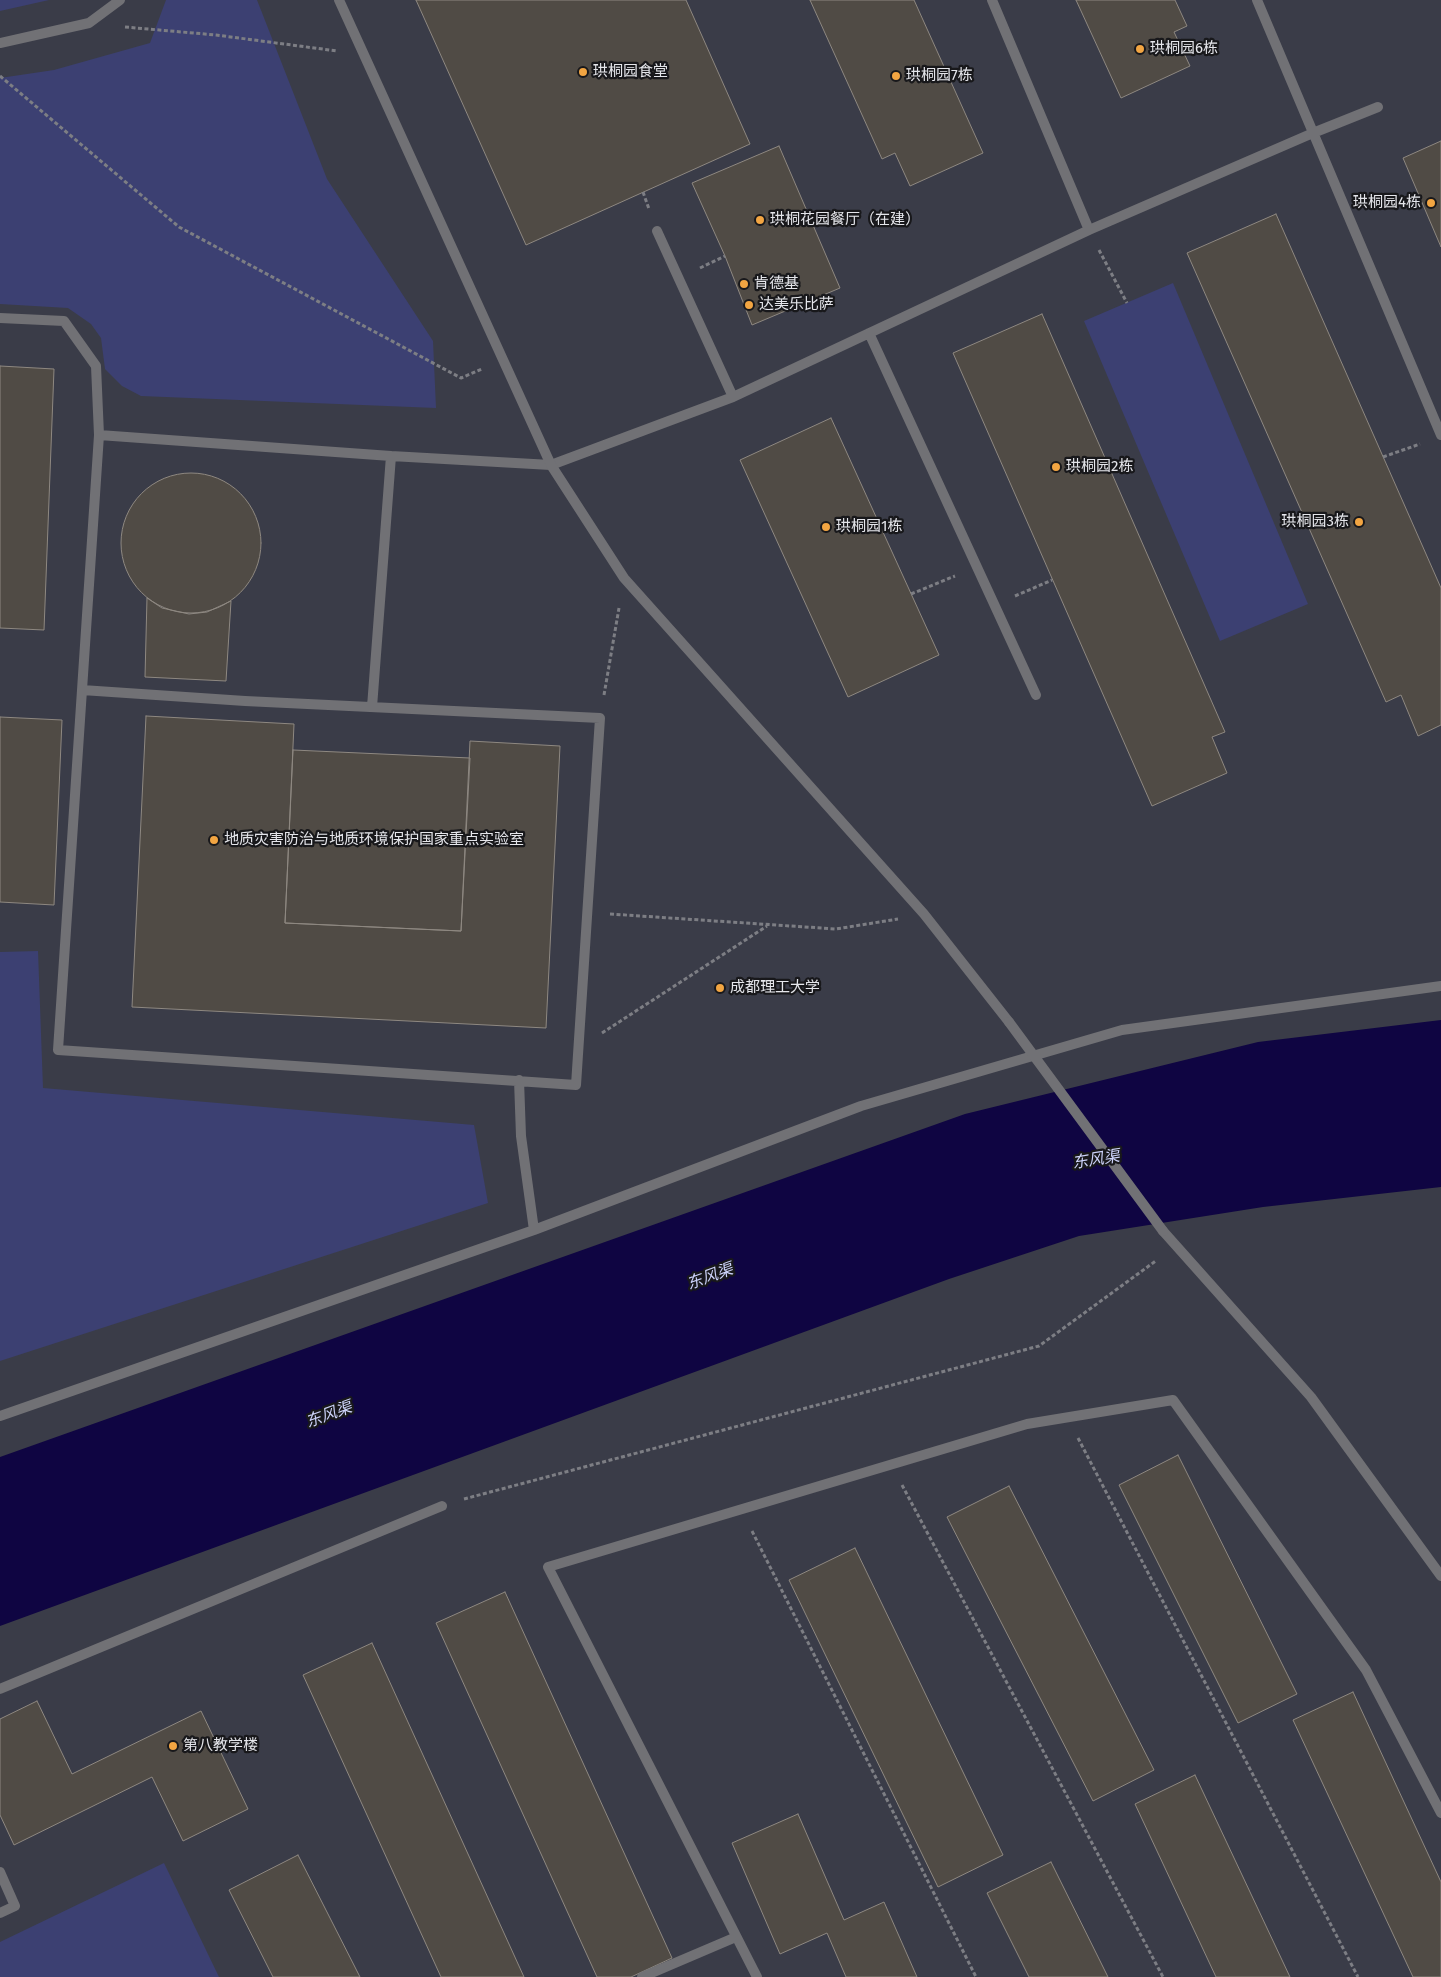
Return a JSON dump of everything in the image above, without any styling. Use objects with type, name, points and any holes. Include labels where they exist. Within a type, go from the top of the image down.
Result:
[{"type":"street","points":[[0,43],[89,23],[120,0]]},
{"type":"street","points":[[339,0],[551,465],[624,578],[924,914],[1009,1022],[1162,1230],[1311,1397],[1441,1576]]},
{"type":"street","points":[[992,0],[1089,230]]},
{"type":"street","points":[[1257,0],[1441,436]]},
{"type":"street","points":[[99,435],[391,456],[551,465],[733,397],[1089,230],[1313,133],[1378,107]]},
{"type":"street","points":[[658,231],[733,397]]},
{"type":"street","points":[[0,318],[64,321],[96,366],[99,435],[82,690],[58,1050],[576,1084],[600,718],[245,701],[82,690]]},
{"type":"street","points":[[869,333],[1036,695]]},
{"type":"street","points":[[372,707],[391,456]]},
{"type":"street","points":[[0,1416],[534,1230],[862,1106],[1122,1030],[1441,986]]},
{"type":"street","points":[[519,1080],[521,1136],[534,1230]]},
{"type":"street","points":[[757,1977],[548,1567],[1027,1424],[1173,1400],[1366,1670],[1441,1813]]},
{"type":"street","points":[[0,1688],[442,1506]]},
{"type":"street","points":[[0,1872],[16,1906],[0,1913]]},
{"type":"street","points":[[642,1977],[736,1937]]},
{"type":"path","points":[[89,23],[216,35],[364,55]]},
{"type":"path","points":[[0,76],[180,227],[461,378],[503,360]]},
{"type":"path","points":[[1089,230],[1127,303]]},
{"type":"path","points":[[679,277],[725,256]]},
{"type":"path","points":[[1383,457],[1424,442]]},
{"type":"path","points":[[911,594],[977,568]]},
{"type":"path","points":[[600,718],[624,578]]},
{"type":"path","points":[[994,606],[1052,580]]},
{"type":"path","points":[[587,912],[836,929],[924,914]]},
{"type":"path","points":[[578,1048],[767,925]]},
{"type":"path","points":[[479,1494],[1039,1346],[1176,1246]]},
{"type":"path","points":[[1067,1417],[1358,1977]]},
{"type":"path","points":[[891,1465],[1162,1977]]},
{"type":"path","points":[[741,1510],[976,1977]]},
{"type":"shaded area","name":"成都理工大学","points":[[0,0],[1441,0],[1441,1977],[0,1977]]},
{"type":"shaded area","points":[[0,0],[49,0],[0,11]]},
{"type":"shaded area","points":[[166,0],[257,0],[327,179],[433,341],[436,408],[141,396],[122,386],[105,369],[101,338],[91,324],[68,308],[0,304],[0,78],[54,70],[150,43]]},
{"type":"shaded area","points":[[1173,283],[1308,604],[1220,641],[1084,321]]},
{"type":"shaded area","points":[[38,951],[43,1088],[474,1125],[488,1203],[0,1361],[0,952]]},
{"type":"shaded area","points":[[164,1863],[219,1977],[0,1977],[0,1942]]},
{"type":"water","name":"东风渠","points":[[1441,1020],[1441,1187],[1263,1207],[1079,1236],[949,1279],[0,1626],[0,1457],[965,1114],[1258,1042]]},
{"type":"building","name":"珙桐园食堂","points":[[416,0],[686,0],[750,144],[526,245]]},
{"type":"building","name":"珙桐园7栋","points":[[810,0],[914,0],[983,153],[910,186],[895,153],[882,159]]},
{"type":"building","name":"珙桐园6栋","points":[[1076,0],[1175,0],[1187,26],[1174,32],[1190,66],[1121,98]]},
{"type":"building","name":"珙桐园4栋","points":[[1441,141],[1441,247],[1403,158]]},
{"type":"building","name":"珙桐花园餐厅（在建）","points":[[779,146],[840,288],[752,325],[725,256],[692,183]]},
{"type":"building","name":"珙桐园3栋","points":[[1276,214],[1441,588],[1441,725],[1418,736],[1401,695],[1386,702],[1187,253]]},
{"type":"building","name":"珙桐园2栋","points":[[1042,314],[1225,732],[1212,737],[1227,773],[1152,806],[953,353]]},
{"type":"building","points":[[0,366],[54,369],[44,630],[0,628]]},
{"type":"building","name":"珙桐园1栋","points":[[831,418],[939,655],[848,697],[740,460]]},
{"type":"building","points":[[191,473],[205,474],[218,478],[241,493],[256,516],[260,529],[260,557],[256,570],[241,593],[218,608],[205,612],[191,613],[177,612],[164,608],[141,593],[126,570],[122,557],[121,543],[122,529],[126,516],[141,493],[164,478],[177,474]]},
{"type":"building","points":[[147,598],[162,608],[189,614],[207,612],[231,601],[226,681],[145,677]]},
{"type":"building","name":"地质灾害防治与地质环境保护国家重点实验室","points":[[146,716],[294,724],[285,923],[461,931],[470,741],[560,746],[546,1028],[132,1007]]},
{"type":"building","points":[[0,717],[62,720],[54,905],[0,902]]},
{"type":"building","points":[[293,750],[470,758],[461,931],[285,923]]},
{"type":"building","points":[[1178,1455],[1297,1694],[1238,1723],[1119,1485]]},
{"type":"building","points":[[1009,1486],[1154,1770],[1093,1801],[947,1517]]},
{"type":"building","points":[[855,1548],[1003,1855],[938,1887],[789,1580]]},
{"type":"building","points":[[505,1592],[672,1958],[631,1977],[597,1977],[436,1623]]},
{"type":"building","points":[[372,1643],[524,1977],[441,1977],[303,1675]]},
{"type":"building","points":[[1353,1692],[1441,1882],[1441,1977],[1413,1977],[1293,1720]]},
{"type":"building","name":"第八教学楼","points":[[37,1701],[72,1774],[201,1711],[248,1809],[183,1841],[152,1777],[14,1845],[0,1815],[0,1719]]},
{"type":"building","points":[[1195,1775],[1290,1977],[1216,1977],[1135,1804]]},
{"type":"building","points":[[798,1814],[844,1920],[884,1902],[917,1977],[846,1977],[827,1933],[780,1954],[732,1843]]},
{"type":"building","points":[[298,1855],[360,1977],[273,1977],[229,1890]]},
{"type":"building","points":[[1051,1862],[1108,1977],[1029,1977],[987,1893]]},
{"type":"place","name":"珙桐园6栋","points":[[1140,49]]},
{"type":"place","name":"珙桐园食堂","points":[[583,72]]},
{"type":"place","name":"珙桐园7栋","points":[[896,76]]},
{"type":"place","name":"珙桐园4栋","points":[[1431,203]]},
{"type":"place","name":"珙桐花园餐厅（在建）","points":[[760,220]]},
{"type":"place","name":"肯德基","points":[[744,284]]},
{"type":"place","name":"达美乐比萨","points":[[749,305]]},
{"type":"place","name":"珙桐园2栋","points":[[1056,467]]},
{"type":"place","name":"珙桐园3栋","points":[[1359,522]]},
{"type":"place","name":"珙桐园1栋","points":[[826,527]]},
{"type":"place","name":"地质灾害防治与地质环境保护国家重点实验室","points":[[214,840]]},
{"type":"place","name":"成都理工大学","points":[[720,988]]},
{"type":"place","name":"第八教学楼","points":[[173,1746]]}]
